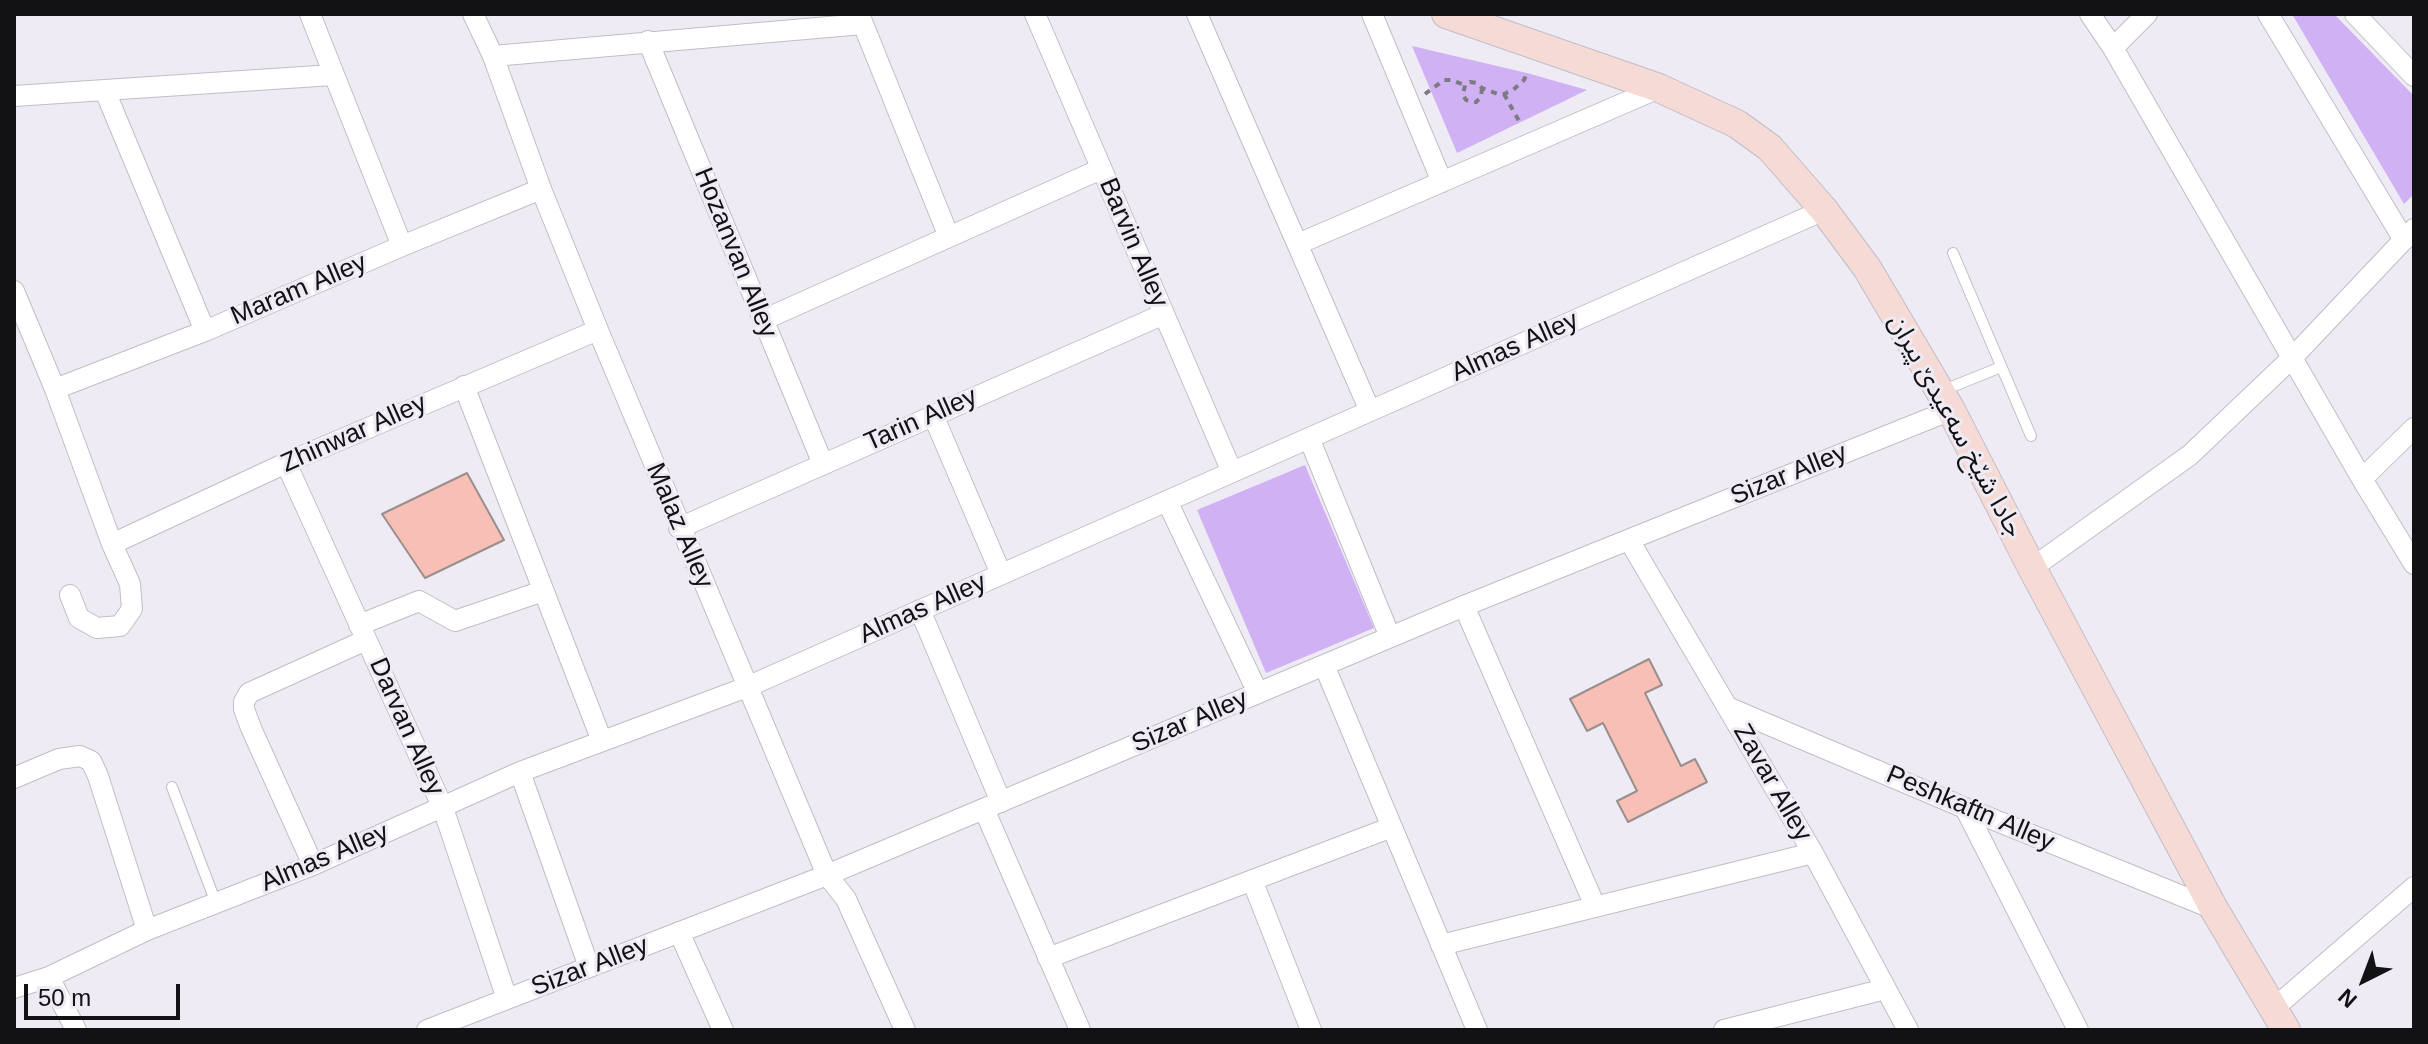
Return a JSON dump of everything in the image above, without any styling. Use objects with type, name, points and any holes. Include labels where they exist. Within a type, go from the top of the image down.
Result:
[{"type":"street","points":[[310,14],[402,246]]},
{"type":"street","name":"Malaz Alley","points":[[473,14],[493,56],[541,189],[679,528],[827,875],[846,899],[905,1030]]},
{"type":"street","name":"Barvin Alley","points":[[1035,14],[1232,472]]},
{"type":"street","points":[[1197,14],[1370,411]]},
{"type":"street","points":[[1372,14],[1442,182]]},
{"type":"street","name":"جادا شێخ سەعیدێ پیران","points":[[1446,14],[1659,88],[1737,124],[1770,148],[1824,210],[1867,268],[1946,401],[2214,909],[2279,1020]]},
{"type":"street","points":[[2090,14],[2113,48],[2414,564]]},
{"type":"street","points":[[2113,48],[2147,14]]},
{"type":"street","points":[[2032,568],[2190,455],[2293,357],[2409,235],[2268,14]]},
{"type":"street","points":[[2355,14],[2414,76]]},
{"type":"street","points":[[493,56],[861,19],[949,237]]},
{"type":"street","name":"Hozanvan Alley","points":[[648,41],[823,464]]},
{"type":"street","points":[[14,96],[333,75]]},
{"type":"street","points":[[1298,244],[1659,88]]},
{"type":"street","points":[[105,91],[205,331]]},
{"type":"street","points":[[763,320],[1101,169]]},
{"type":"street","name":"Maram Alley","points":[[55,389],[205,331],[541,189]]},
{"type":"street","name":"Almas Alley","points":[[14,988],[49,977],[147,930],[313,865],[520,772],[747,687],[1824,210]]},
{"type":"street","points":[[14,291],[130,584],[132,609],[120,626],[97,628],[79,618],[70,595]]},
{"type":"street","name":"Tarin Alley","points":[[679,528],[1164,314]]},
{"type":"street","name":"Zhinwar Alley","points":[[112,544],[286,463],[598,330]]},
{"type":"street","points":[[464,386],[602,741]]},
{"type":"street","name":"Sizar Alley","points":[[427,1030],[478,1021],[507,999],[827,875],[1464,606],[1629,540],[1946,401]]},
{"type":"street","points":[[933,415],[1001,574]]},
{"type":"street","points":[[2362,479],[2414,428]]},
{"type":"street","points":[[1309,438],[1390,637]]},
{"type":"street","name":"Darvan Alley","points":[[286,463],[443,808],[507,999]]},
{"type":"street","points":[[1167,501],[1258,693]]},
{"type":"street","name":"Zavar Alley","points":[[1629,540],[1813,853],[1908,1030]]},
{"type":"street","points":[[313,865],[244,709],[249,693],[419,601],[455,621],[543,591]]},
{"type":"street","points":[[1464,606],[1595,906]]},
{"type":"street","points":[[920,610],[1048,958],[1080,1030]]},
{"type":"street","points":[[1324,665],[1477,1030]]},
{"type":"street","name":"Peshkaftn Alley","points":[[1727,707],[2214,909]]},
{"type":"street","points":[[14,778],[59,759],[80,756],[91,761],[147,930]]},
{"type":"street","points":[[520,772],[589,967]]},
{"type":"street","points":[[1965,808],[2078,1030]]},
{"type":"street","points":[[1048,958],[1392,827]]},
{"type":"street","points":[[1441,945],[1813,853]]},
{"type":"street","points":[[1252,880],[1311,1030]]},
{"type":"street","points":[[2279,1020],[2414,887]]},
{"type":"street","points":[[679,932],[723,1030]]},
{"type":"street","points":[[49,977],[76,1030]]},
{"type":"street","points":[[1724,1030],[1885,989]]},
{"type":"lane","points":[[1953,253],[2031,436]]},
{"type":"lane","points":[[1946,401],[2001,367]]},
{"type":"lane","points":[[172,787],[216,903]]},
{"type":"path","points":[[1504,94],[1517,86],[1527,73]]},
{"type":"path","points":[[1409,103],[1444,80],[1465,85],[1474,82],[1482,88],[1504,94],[1519,121]]},
{"type":"path","points":[[1465,85],[1463,95],[1473,102],[1481,97],[1482,88]]},
{"type":"shaded area","points":[[2292,14],[2334,14],[2414,96],[2414,194],[2404,204]]},
{"type":"shaded area","points":[[1412,46],[1527,73],[1587,90],[1457,153]]},
{"type":"shaded area","points":[[1305,465],[1374,628],[1266,673],[1197,510]]},
{"type":"building","points":[[467,473],[504,540],[425,578],[382,514]]},
{"type":"building","points":[[1649,659],[1662,685],[1645,693],[1681,766],[1695,759],[1707,782],[1628,822],[1617,801],[1637,791],[1603,723],[1587,731],[1570,699]]}]
